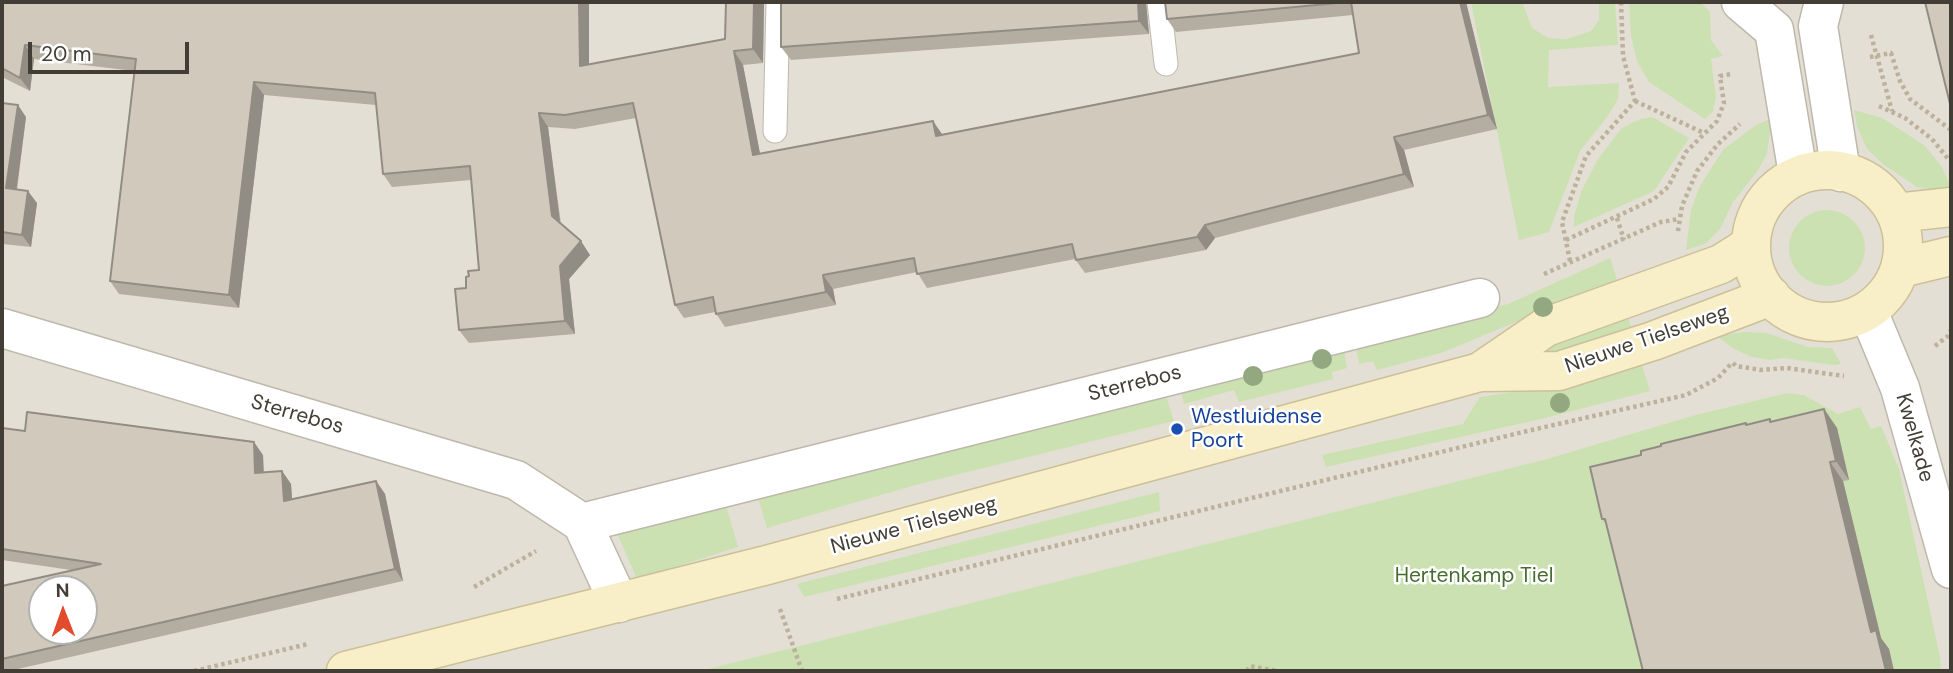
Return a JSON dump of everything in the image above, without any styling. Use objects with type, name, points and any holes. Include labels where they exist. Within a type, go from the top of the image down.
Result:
[{"type":"main road","points":[[1827,169],[1841,172],[1855,174],[1879,190],[1896,213],[1903,240],[1900,268],[1888,292],[1868,311],[1842,321],[1814,321],[1788,311],[1771,296],[1755,272],[1751,245],[1758,214],[1774,190],[1798,174],[1827,169]]},
{"type":"main road","points":[[1896,213],[1951,207]]},
{"type":"main road","name":"Nieuwe Tielseweg","points":[[1480,372],[1546,327],[1721,264],[1751,245]]},
{"type":"main road","points":[[1900,268],[1951,256]]},
{"type":"main road","name":"Nieuwe Tielseweg","points":[[346,671],[767,565],[1480,372],[1559,370],[1653,341],[1771,296]]},
{"type":"street","points":[[1741,2],[1799,12]]},
{"type":"street","points":[[1799,12],[1841,172]]},
{"type":"street","points":[[1798,174],[1799,12]]},
{"type":"street","name":"Sterrebos","points":[[2,328],[516,480],[582,523],[1480,298]]},
{"type":"street","name":"Kwelkade","points":[[1868,311],[1900,388],[1951,569]]},
{"type":"street","points":[[582,523],[619,603]]},
{"type":"lane","points":[[775,131],[778,2]]},
{"type":"lane","points":[[1159,2],[1166,64]]},
{"type":"path","points":[[1621,2],[1623,56],[1635,101]]},
{"type":"path","points":[[1868,23],[1892,112],[1905,118],[1932,139],[1951,163]]},
{"type":"path","points":[[1566,240],[1654,199],[1668,187],[1686,152],[1717,121],[1724,103],[1720,76],[1737,74]]},
{"type":"path","points":[[1635,101],[1704,133]]},
{"type":"path","points":[[1570,261],[1562,222],[1586,156],[1635,101]]},
{"type":"path","points":[[1480,298],[1506,291],[1661,222],[1679,219]]},
{"type":"path","points":[[835,600],[1523,432],[1686,395],[1718,379],[1732,362]]},
{"type":"path","points":[[767,565],[781,613],[803,671]]},
{"type":"path","points":[[769,616],[795,610]]},
{"type":"path","points":[[1247,671],[1250,666],[1277,671]]},
{"type":"shaded area","points":[[2,2],[1951,2],[1951,671],[2,671]]},
{"type":"green space","points":[[1471,2],[1522,2],[1532,28],[1548,38],[1566,39],[1591,31],[1599,20],[1599,2],[1615,2],[1618,45],[1549,50],[1548,87],[1619,83],[1618,99],[1580,151],[1549,232],[1519,240]]},
{"type":"green space","points":[[1629,2],[1700,2],[1710,12],[1711,40],[1723,56],[1711,59],[1716,97],[1713,111],[1705,119],[1649,82],[1637,61],[1631,36]]},
{"type":"green space","points":[[1854,110],[1882,118],[1924,145],[1942,167],[1951,188],[1935,190],[1917,187],[1883,164],[1867,149],[1857,126]]},
{"type":"green space","points":[[1652,117],[1689,138],[1654,191],[1574,227],[1574,216],[1582,190],[1598,159],[1622,128],[1640,119]]},
{"type":"green space","points":[[1770,119],[1767,154],[1756,173],[1733,202],[1720,229],[1705,244],[1686,250],[1691,210],[1700,186],[1723,150],[1756,125]]},
{"type":"green space","points":[[1827,210],[1841,213],[1854,221],[1862,234],[1865,248],[1862,262],[1854,275],[1841,283],[1827,286],[1813,283],[1800,275],[1792,262],[1789,248],[1792,234],[1800,221],[1813,213]]},
{"type":"green space","points":[[1610,258],[1617,280],[1441,353],[1377,370],[1373,361],[1359,364],[1355,342],[1508,304]]},
{"type":"green space","points":[[1627,314],[1632,330],[1557,355],[1548,353],[1547,346]]},
{"type":"green space","points":[[1745,332],[1766,333],[1808,347],[1832,348],[1841,364],[1752,357],[1734,349],[1717,336]]},
{"type":"green space","points":[[1343,345],[1347,368],[1332,372],[1333,379],[1239,402],[1234,390],[1184,404],[1180,387]]},
{"type":"green space","points":[[1641,362],[1650,391],[1541,419],[1326,467],[1322,455],[1463,424],[1480,397],[1534,389]]},
{"type":"green space","points":[[1165,393],[1174,421],[919,484],[767,528],[757,494]]},
{"type":"green space","name":"Hertenkamp Tiel","points":[[1787,393],[1804,395],[1838,414],[1860,407],[1871,429],[1881,426],[1899,469],[1941,671],[708,669],[1547,459],[1692,416]]},
{"type":"green space","points":[[1159,492],[1160,511],[804,597],[797,584]]},
{"type":"green space","points":[[726,505],[738,547],[637,579],[617,533]]},
{"type":"building","points":[[2,2],[579,2],[580,66],[725,39],[726,2],[754,2],[753,49],[734,51],[753,155],[933,121],[936,136],[1359,53],[1351,2],[1460,2],[1488,115],[1394,137],[1404,174],[1205,225],[1197,237],[1076,260],[1072,244],[917,274],[914,258],[823,275],[826,292],[716,314],[713,297],[675,305],[633,103],[565,115],[539,113],[552,216],[581,241],[560,266],[565,321],[459,330],[455,289],[466,288],[468,271],[479,270],[470,166],[383,174],[375,93],[254,82],[229,295],[110,281],[136,59],[25,45],[20,78],[2,68]]},
{"type":"building","points":[[781,2],[1138,2],[1139,21],[781,47]]},
{"type":"building","points":[[1165,2],[1348,2],[1167,19]]},
{"type":"building","points":[[1925,2],[1951,2],[1951,108]]},
{"type":"building","points":[[2,103],[18,105],[6,188],[28,191],[22,235],[2,232]]},
{"type":"building","points":[[1824,409],[1836,461],[1830,462],[1871,632],[1876,630],[1886,671],[1643,671],[1590,467],[1641,455],[1641,451],[1661,444],[1746,423],[1770,419],[1770,422]]},
{"type":"building","points":[[27,412],[254,442],[255,473],[282,471],[284,501],[376,481],[395,569],[98,637],[98,575],[52,575],[101,564],[2,549],[2,428],[25,431]]},
{"type":"building","points":[[28,580],[28,645],[63,645],[2,659],[2,586]]},
{"type":"place","name":"Westluidense Poort","points":[[1177,429]]}]
